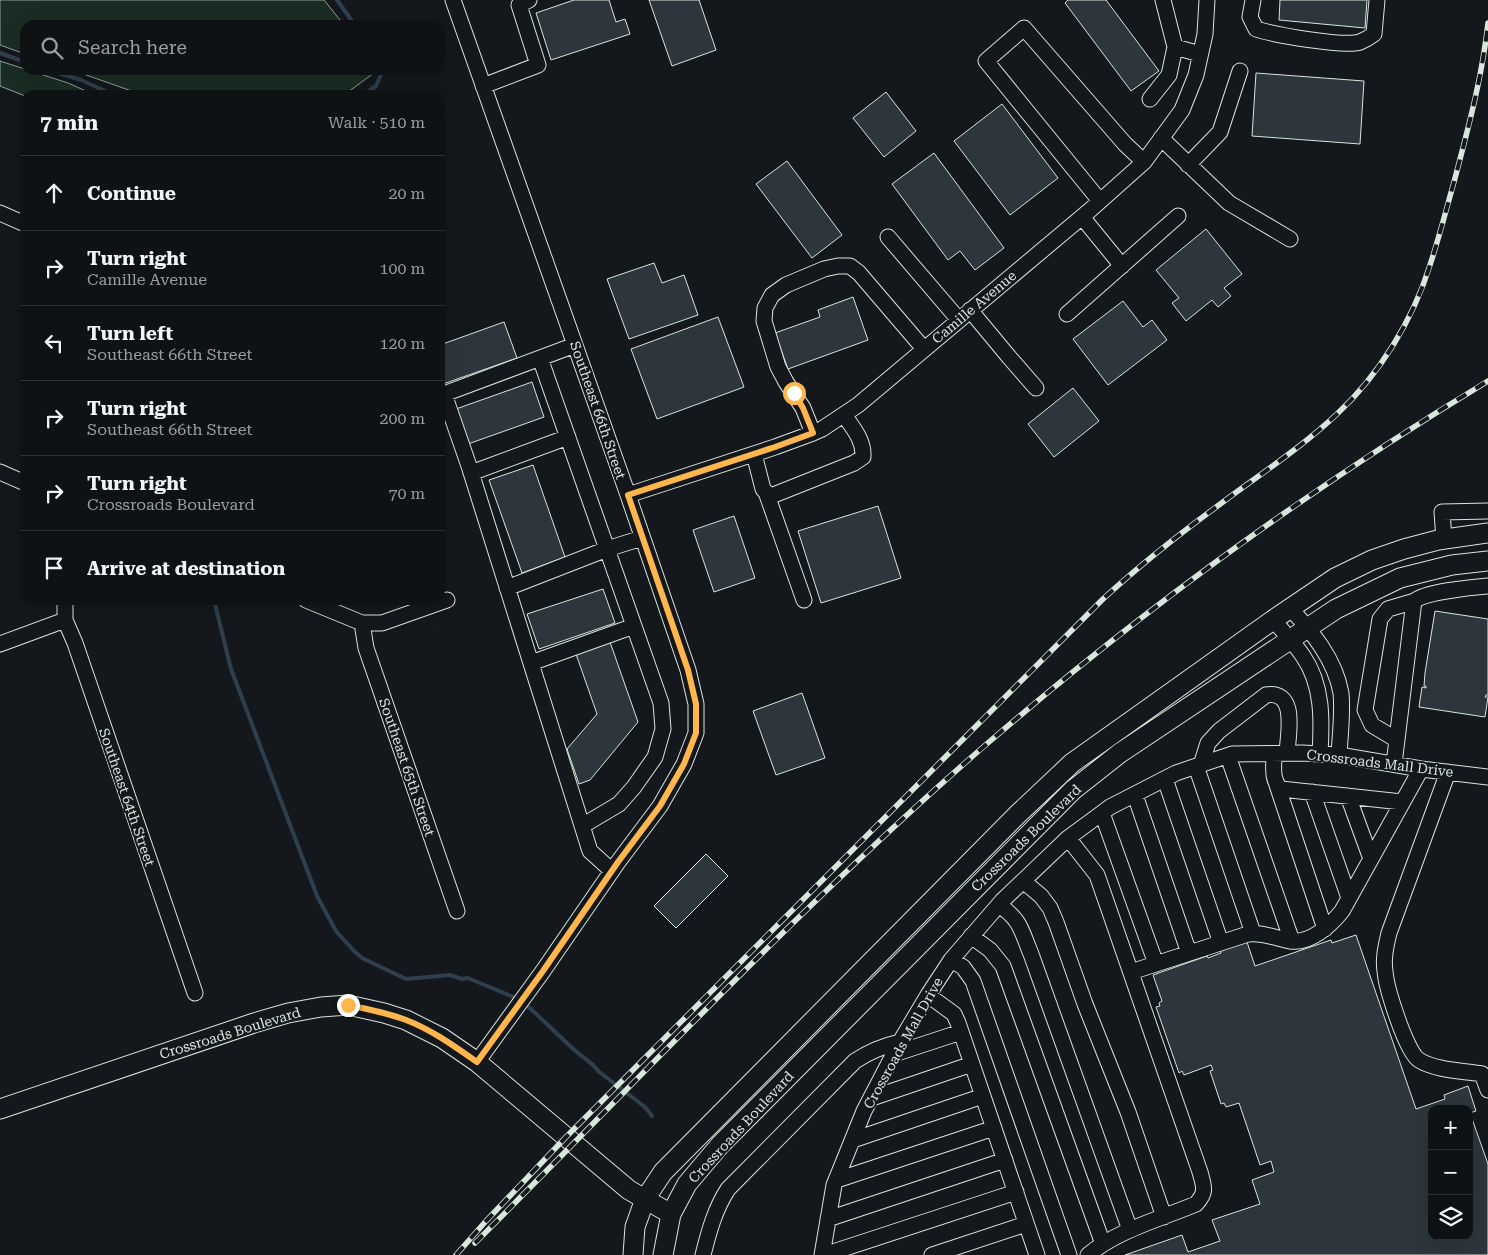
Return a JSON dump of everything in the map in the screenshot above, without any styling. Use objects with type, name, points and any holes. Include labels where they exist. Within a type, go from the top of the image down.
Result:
[{"type":"main road","name":"Crossroads Boulevard","points":[[645,1199],[663,1172],[1018,814],[1066,769],[1102,741],[1335,578],[1372,560],[1404,550],[1444,539],[1488,534]]},
{"type":"main road","name":"Crossroads Boulevard","points":[[0,1109],[254,1023],[288,1013],[321,1007],[348,1005],[406,1020],[442,1038],[477,1062],[629,1190],[671,1214],[686,1184],[720,1145],[1073,790],[1120,753],[1336,609],[1400,578],[1452,565],[1488,561]]},
{"type":"main road","points":[[633,1255],[635,1227],[645,1199]]},
{"type":"main road","points":[[663,1255],[671,1214]]},
{"type":"street","name":"Southeast 66th Street","points":[[453,0],[628,495],[688,670],[696,704],[696,733],[684,764],[660,806],[477,1062]]},
{"type":"street","points":[[483,86],[538,65],[519,5],[529,0]]},
{"type":"street","points":[[1150,99],[1169,75],[1175,47],[1163,0]]},
{"type":"street","name":"Camille Avenue","points":[[628,495],[754,454],[822,429],[858,405],[1082,217],[1144,162],[1182,110],[1196,75],[1205,34],[1207,0]]},
{"type":"street","points":[[1253,0],[1250,17],[1256,29],[1270,33],[1346,43],[1360,42],[1374,34],[1376,0]]},
{"type":"street","points":[[1100,201],[986,62],[1024,28],[1125,144],[1144,162]]},
{"type":"street","points":[[1175,47],[1200,54]]},
{"type":"street","points":[[1188,165],[1220,132],[1240,71]]},
{"type":"street","points":[[1161,138],[1229,203],[1290,239]]},
{"type":"street","points":[[0,213],[20,222]]},
{"type":"street","points":[[1068,314],[1178,216]]},
{"type":"street","points":[[1082,217],[1122,266]]},
{"type":"street","points":[[888,237],[1008,357],[1036,388]]},
{"type":"street","points":[[813,433],[803,408],[778,367],[767,334],[764,321],[766,308],[772,295],[786,285],[824,270],[838,266],[850,266],[859,273],[924,348]]},
{"type":"street","points":[[445,394],[575,345]]},
{"type":"street","points":[[540,358],[661,703],[663,728],[655,757],[634,788],[618,804],[582,826]]},
{"type":"street","points":[[445,397],[471,473],[590,850],[612,871]]},
{"type":"street","points":[[754,454],[763,489],[771,496],[854,464],[863,457],[863,448],[861,440],[844,415]]},
{"type":"street","points":[[471,473],[568,437]]},
{"type":"street","points":[[0,472],[20,481]]},
{"type":"street","points":[[766,492],[804,600]]},
{"type":"street","points":[[1444,539],[1442,512],[1488,512]]},
{"type":"street","points":[[507,588],[607,549],[642,538]]},
{"type":"street","points":[[1397,740],[1372,724],[1365,710],[1380,619],[1388,609],[1423,597],[1457,589],[1488,586]]},
{"type":"street","points":[[1394,764],[1412,609],[1415,601]]},
{"type":"street","name":"Southeast 64th Street","points":[[65,605],[65,620],[75,643],[195,993]]},
{"type":"street","points":[[318,605],[362,623],[382,623],[433,605]]},
{"type":"street","points":[[1290,608],[1321,645],[1334,669],[1341,694],[1339,755]]},
{"type":"street","points":[[0,644],[65,620]]},
{"type":"street","points":[[1273,620],[1303,656],[1312,673],[1320,698],[1322,720],[1320,754]]},
{"type":"street","name":"Southeast 65th Street","points":[[362,623],[366,648],[457,911]]},
{"type":"street","points":[[531,663],[634,626]]},
{"type":"street","points":[[1253,933],[1198,766],[1208,743],[1219,731],[1266,695],[1274,694],[1282,696],[1289,713],[1274,778],[1325,928]]},
{"type":"street","name":"Crossroads Mall Drive","points":[[823,1255],[828,1219],[837,1180],[864,1111],[897,1048],[928,995],[951,960],[999,904],[1068,838],[1110,807],[1176,773],[1228,756],[1280,753],[1339,755],[1421,769],[1488,777]]},
{"type":"street","points":[[1228,756],[1292,941]]},
{"type":"street","points":[[1131,972],[1253,933],[1262,933],[1292,941],[1303,940],[1325,928],[1342,912],[1421,769]]},
{"type":"street","points":[[1448,772],[1390,933],[1386,946],[1385,972],[1389,992],[1407,1044],[1418,1059],[1432,1065],[1485,1073],[1488,1090]]},
{"type":"street","points":[[1165,779],[1221,943]]},
{"type":"street","points":[[1276,785],[1281,789],[1402,802]]},
{"type":"street","points":[[1312,792],[1349,898]]},
{"type":"street","points":[[1135,795],[1189,953]]},
{"type":"street","points":[[1348,796],[1371,859]]},
{"type":"street","points":[[1102,814],[1156,964]]},
{"type":"street","points":[[1068,838],[1097,875],[1200,1172],[1204,1189],[1202,1198],[1196,1204],[1130,1230],[1102,1244],[1088,1255]]},
{"type":"street","points":[[1022,881],[1041,896],[1050,908],[1056,922],[1085,1004],[1128,1112],[1164,1217]]},
{"type":"street","points":[[999,904],[1012,914],[1018,922],[1031,954],[1130,1230]]},
{"type":"street","points":[[971,936],[990,950],[1002,966],[1102,1244]]},
{"type":"street","points":[[951,960],[963,967],[973,981],[1069,1255]]},
{"type":"street","points":[[928,995],[954,1014],[1037,1255]]},
{"type":"street","points":[[703,1255],[712,1221],[719,1203],[728,1189],[855,1061],[871,1050],[882,1046],[897,1048],[961,1032]]},
{"type":"street","points":[[872,1098],[972,1064]]},
{"type":"street","points":[[853,1140],[983,1096]]},
{"type":"street","points":[[837,1180],[994,1128]]},
{"type":"street","points":[[828,1219],[1005,1160]]},
{"type":"street","points":[[823,1255],[1016,1192]]},
{"type":"street","points":[[932,1255],[1026,1224]]},
{"type":"green space","points":[[0,0],[324,0],[340,20],[20,20],[20,52],[0,45]]},
{"type":"green space","points":[[0,61],[20,67],[20,75],[43,75],[84,90],[20,90],[20,94],[0,86]]},
{"type":"green space","points":[[86,75],[371,75],[351,90],[129,90]]},
{"type":"building","points":[[574,0],[609,0],[616,22],[625,19],[630,34],[551,60],[536,13]]},
{"type":"building","points":[[649,0],[699,0],[716,50],[672,66]]},
{"type":"building","points":[[1068,0],[1106,0],[1159,71],[1131,91],[1065,3]]},
{"type":"building","points":[[1280,0],[1367,0],[1365,28],[1279,20]]},
{"type":"building","points":[[1256,73],[1364,81],[1360,144],[1252,136]]},
{"type":"building","points":[[886,92],[916,131],[884,157],[853,118]]},
{"type":"building","points":[[1002,104],[1058,178],[1010,215],[954,141]]},
{"type":"building","points":[[934,153],[1004,248],[975,270],[960,251],[948,260],[892,184]]},
{"type":"building","points":[[787,161],[842,235],[812,258],[756,184]]},
{"type":"building","points":[[1206,229],[1242,274],[1224,288],[1231,296],[1218,307],[1212,300],[1186,321],[1172,303],[1179,298],[1156,270]]},
{"type":"building","points":[[654,263],[662,283],[684,275],[698,315],[629,339],[607,279]]},
{"type":"building","points":[[853,297],[868,340],[788,369],[775,333],[820,317],[818,310]]},
{"type":"building","points":[[1123,301],[1143,327],[1152,320],[1167,340],[1108,385],[1073,339]]},
{"type":"building","points":[[718,317],[744,387],[657,419],[631,349]]},
{"type":"building","points":[[504,322],[517,358],[445,383],[445,343]]},
{"type":"building","points":[[532,382],[544,417],[468,444],[456,409]]},
{"type":"building","points":[[1073,388],[1099,421],[1054,457],[1028,424]]},
{"type":"building","points":[[533,465],[565,557],[522,573],[489,480]]},
{"type":"building","points":[[878,506],[901,578],[821,603],[798,531]]},
{"type":"building","points":[[734,516],[755,578],[714,592],[693,530]]},
{"type":"building","points":[[603,589],[615,623],[539,649],[527,614]]},
{"type":"building","points":[[1435,611],[1488,619],[1488,695],[1485,697],[1488,697],[1485,717],[1419,707],[1422,687],[1426,688],[1424,686],[1425,673]]},
{"type":"building","points":[[610,642],[638,722],[590,780],[579,784],[567,749],[597,714],[576,654]]},
{"type":"building","points":[[802,693],[825,758],[776,775],[753,711]]},
{"type":"building","points":[[706,854],[728,876],[676,928],[654,906]]},
{"type":"building","points":[[1356,935],[1416,1109],[1445,1099],[1444,1095],[1468,1086],[1476,1111],[1473,1112],[1473,1105],[1428,1105],[1428,1240],[1473,1240],[1473,1122],[1488,1164],[1488,1255],[1125,1255],[1182,1235],[1188,1252],[1220,1241],[1212,1220],[1260,1204],[1252,1180],[1274,1172],[1271,1161],[1260,1165],[1239,1103],[1226,1107],[1224,1103],[1221,1104],[1210,1071],[1213,1070],[1211,1065],[1184,1075],[1182,1071],[1179,1073],[1156,1007],[1160,1006],[1159,1003],[1162,1001],[1153,975],[1207,956],[1208,958],[1221,953],[1220,951],[1247,942],[1255,966],[1331,940],[1332,943]]},
{"type":"waterway","points":[[337,0],[351,20]]},
{"type":"waterway","points":[[0,53],[20,60]]},
{"type":"waterway","points":[[64,75],[103,90]]},
{"type":"waterway","points":[[370,90],[376,86],[381,75]]},
{"type":"waterway","points":[[215,605],[231,669],[317,896],[336,931],[362,958],[406,979],[450,975],[462,979],[468,978],[518,999]]},
{"type":"waterway","points":[[524,1003],[598,1071],[645,1107],[652,1116]]},
{"type":"railway","points":[[456,1255],[566,1137],[1103,599],[1177,537],[1310,438],[1337,414],[1367,382],[1393,346],[1423,286],[1454,182],[1469,123],[1482,64],[1488,23]]},
{"type":"railway","points":[[475,1243],[791,925],[856,862],[989,742],[1108,644],[1231,551],[1358,463],[1488,381]]},
{"type":"route","points":[[348,1005],[406,1020],[442,1038],[477,1062],[543,971],[618,862],[660,806],[684,764],[696,733],[696,704],[688,670],[628,495],[813,433],[803,408],[794,393]]}]
